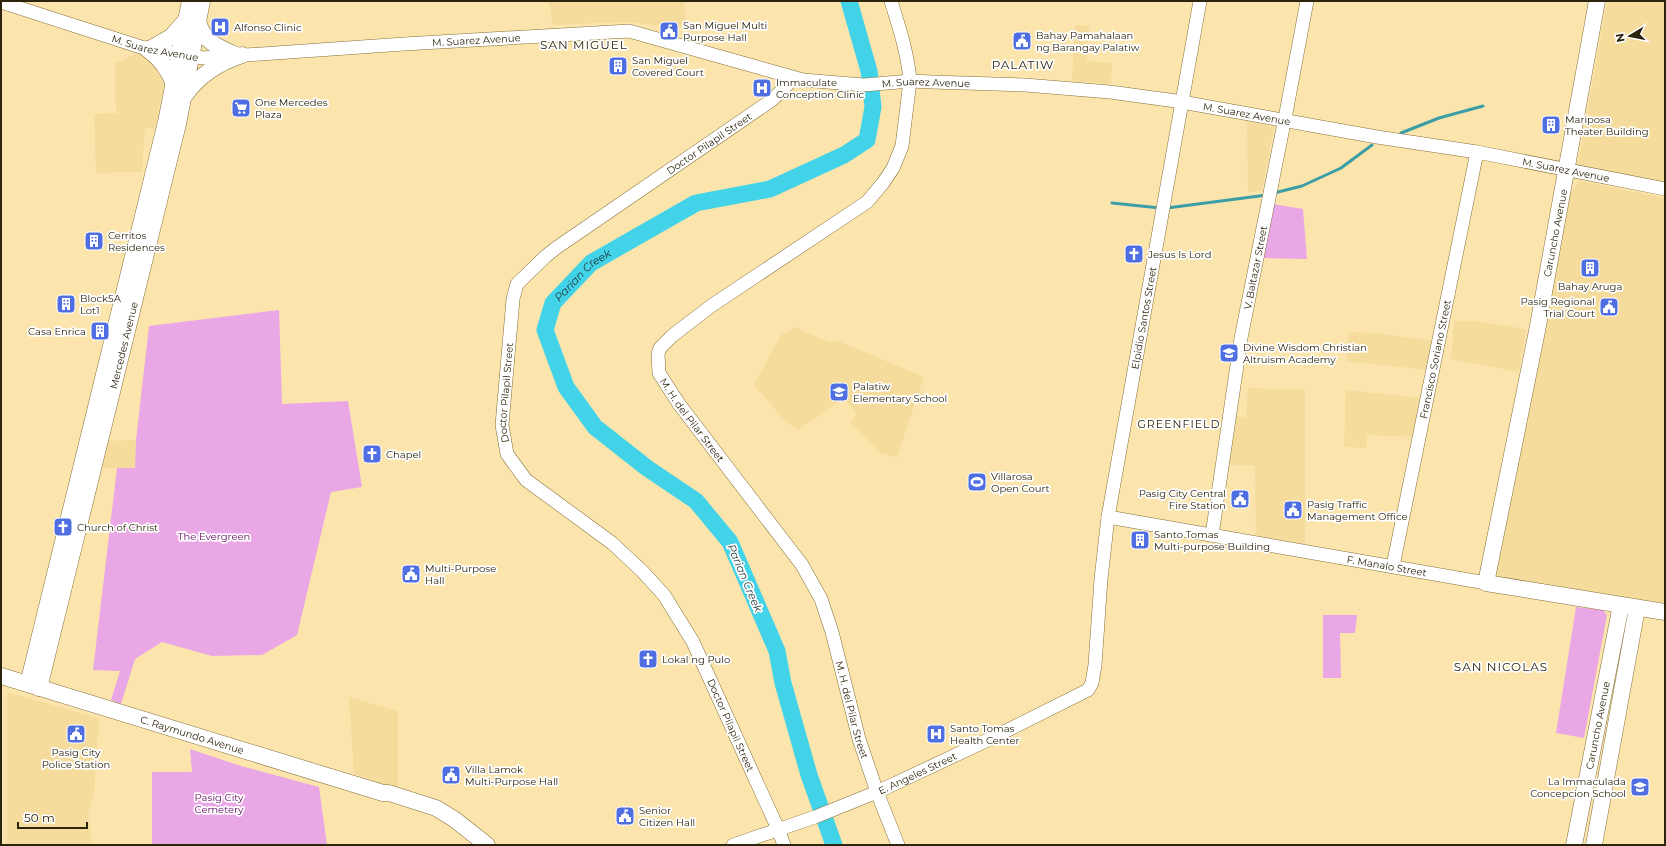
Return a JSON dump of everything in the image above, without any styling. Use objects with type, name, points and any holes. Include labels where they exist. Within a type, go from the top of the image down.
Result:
[{"type":"main road","name":"Mercedes Avenue","points":[[34,686],[179,91],[192,21],[190,1]]},
{"type":"main road","name":"Mercedes Avenue","points":[[192,21],[202,1]]},
{"type":"main road","name":"Caruncho Avenue","points":[[1486,583],[1537,331],[1597,1]]},
{"type":"main road","points":[[192,21],[208,40],[240,55],[209,70],[195,82],[179,91],[162,62],[148,49],[171,37],[192,21]]},
{"type":"main road","name":"F. Manalo Street","points":[[1486,583],[1620,608],[1637,608],[1665,612]]},
{"type":"main road","points":[[1620,608],[1631,614],[1629,626],[1632,637]]},
{"type":"main road","name":"Caruncho Avenue","points":[[1574,845],[1620,608]]},
{"type":"main road","name":"Caruncho Avenue","points":[[1594,845],[1637,608]]},
{"type":"main road","name":"C. Raymundo Avenue","points":[[1,676],[436,808],[454,819],[487,845]]},
{"type":"main road","name":"C. Raymundo Avenue","points":[[383,793],[388,799],[433,816],[477,845]]},
{"type":"street","name":"M. H. del Pilar Street","points":[[891,1],[898,21],[910,81],[902,146],[893,168],[867,202],[692,320],[660,348],[658,358],[659,373],[664,382],[679,404],[802,565],[821,599],[832,632],[859,739],[877,792],[898,845]]},
{"type":"street","name":"Elpidio Santos Street","points":[[1108,517],[1200,1]]},
{"type":"street","name":"V. Baltazar Street","points":[[1212,535],[1240,338],[1285,120],[1307,1]]},
{"type":"street","name":"M. Suarez Avenue","points":[[1,2],[148,49],[203,58],[404,44],[629,31],[794,78],[870,84],[910,81],[1021,85],[1110,92],[1182,102],[1378,137],[1477,152],[1665,189]]},
{"type":"street","name":"Doctor Pilapil Street","points":[[784,845],[693,642],[664,595],[641,570],[612,543],[526,480],[507,454],[502,425],[513,299],[517,284],[556,248],[772,100],[794,78]]},
{"type":"street","name":"Francisco Soriano Street","points":[[1393,566],[1477,152]]},
{"type":"street","name":"E. Angeles Street","points":[[733,845],[821,814],[877,792],[994,737],[1088,690],[1092,683],[1095,665],[1101,579],[1108,517]]},
{"type":"street","name":"F. Manalo Street","points":[[1108,517],[1486,583]]},
{"type":"shaded area","points":[[549,1],[683,1],[689,29],[625,22],[553,25]]},
{"type":"shaded area","points":[[1607,1],[1665,1],[1665,184],[1578,165]]},
{"type":"shaded area","points":[[1075,25],[1089,26],[1087,61],[1112,63],[1111,84],[1072,81]]},
{"type":"shaded area","points":[[141,52],[156,68],[164,86],[155,129],[145,128],[142,172],[96,173],[94,114],[117,113],[115,100],[115,63]]},
{"type":"shaded area","points":[[1247,121],[1274,127],[1262,191],[1248,192]]},
{"type":"shaded area","points":[[1580,181],[1665,198],[1665,609],[1493,577],[1569,195]]},
{"type":"shaded area","points":[[1454,321],[1476,321],[1526,329],[1519,372],[1451,359]]},
{"type":"shaded area","name":"Palatiw Elementary School","points":[[795,327],[830,343],[836,340],[924,377],[897,457],[880,453],[850,423],[857,414],[844,398],[798,430],[786,422],[754,385],[781,335]]},
{"type":"shaded area","points":[[1349,332],[1373,333],[1434,341],[1428,370],[1347,361]]},
{"type":"shaded area","points":[[1248,388],[1305,390],[1305,544],[1256,536],[1255,466],[1223,464],[1230,416],[1246,417]]},
{"type":"shaded area","points":[[1346,390],[1421,398],[1414,437],[1367,435],[1366,448],[1344,447]]},
{"type":"shaded area","points":[[136,440],[135,468],[98,468],[104,441]]},
{"type":"shaded area","points":[[7,692],[99,718],[94,792],[88,813],[92,845],[7,845]]},
{"type":"shaded area","points":[[349,697],[398,711],[398,791],[354,773]]},
{"type":"green space","points":[[1273,204],[1303,209],[1307,259],[1263,258]]},
{"type":"green space","name":"The Evergreen","points":[[279,310],[282,404],[348,401],[362,487],[331,492],[297,635],[262,655],[212,656],[162,642],[135,659],[121,704],[111,700],[120,671],[93,670],[117,468],[135,468],[136,440],[149,326]]},
{"type":"green space","points":[[1576,607],[1603,610],[1607,615],[1584,738],[1556,733]]},
{"type":"green space","points":[[1323,615],[1357,615],[1355,633],[1340,633],[1341,678],[1323,678]]},
{"type":"green space","name":"Pasig City Cemetery","points":[[190,749],[241,766],[319,787],[327,845],[152,845],[152,772],[192,772]]},
{"type":"waterway","name":"Parian Creek","points":[[834,845],[809,775],[783,683],[777,651],[730,542],[696,501],[647,468],[595,427],[566,387],[545,330],[553,303],[591,263],[696,203],[770,189],[844,155],[867,140],[873,107],[869,71],[849,1]]},
{"type":"waterway","points":[[1401,133],[1439,118],[1483,106]]},
{"type":"waterway","points":[[1274,193],[1302,186],[1341,168],[1372,145]]},
{"type":"waterway","points":[[1167,208],[1267,195]]},
{"type":"waterway","points":[[1112,203],[1160,208]]},
{"type":"place","name":"Alfonso Clinic","points":[[220,27]]},
{"type":"place","name":"San Miguel Multi Purpose Hall","points":[[669,31]]},
{"type":"place","name":"Bahay Pamahalaan ng Barangay Palatiw","points":[[1022,41]]},
{"type":"place","name":"San Miguel Covered Court","points":[[618,66]]},
{"type":"place","name":"Immaculate Conception Clinic","points":[[762,88]]},
{"type":"place","name":"One Mercedes Plaza","points":[[241,108]]},
{"type":"place","name":"Mariposa Theater Building","points":[[1551,125]]},
{"type":"place","name":"Cerritos Residences","points":[[94,241]]},
{"type":"place","name":"Jesus Is Lord","points":[[1134,254]]},
{"type":"place","name":"Bahay Aruga","points":[[1590,268]]},
{"type":"place","name":"Block5A Lot1","points":[[66,304]]},
{"type":"place","name":"Pasig Regional Trial Court","points":[[1609,307]]},
{"type":"place","name":"Casa Enrica","points":[[100,331]]},
{"type":"place","name":"Divine Wisdom Christian Altruism Academy","points":[[1229,353]]},
{"type":"place","name":"Palatiw Elementary School","points":[[839,392]]},
{"type":"place","name":"Chapel","points":[[372,454]]},
{"type":"place","name":"Villarosa Open Court","points":[[977,482]]},
{"type":"place","name":"Pasig City Central Fire Station","points":[[1240,499]]},
{"type":"place","name":"Pasig Traffic Management Office","points":[[1293,510]]},
{"type":"place","name":"Church of Christ","points":[[63,527]]},
{"type":"place","name":"Santo Tomas Multi-purpose Building","points":[[1140,540]]},
{"type":"place","name":"Multi-Purpose Hall","points":[[411,574]]},
{"type":"place","name":"Lokal ng Pulo","points":[[648,659]]},
{"type":"place","name":"Pasig City Police Station","points":[[76,734]]},
{"type":"place","name":"Santo Tomas Health Center","points":[[936,734]]},
{"type":"place","name":"Villa Lamok Multi-Purpose Hall","points":[[451,775]]},
{"type":"place","name":"La Immaculada Concepcion School","points":[[1640,787]]},
{"type":"place","name":"Senior Citizen Hall","points":[[625,816]]},
{"type":"district","name":"SAN MIGUEL","points":[[584,45]]},
{"type":"district","name":"PALATIW","points":[[1023,65]]},
{"type":"district","name":"GREENFIELD","points":[[1179,424]]},
{"type":"district","name":"SAN NICOLAS","points":[[1501,667]]}]
